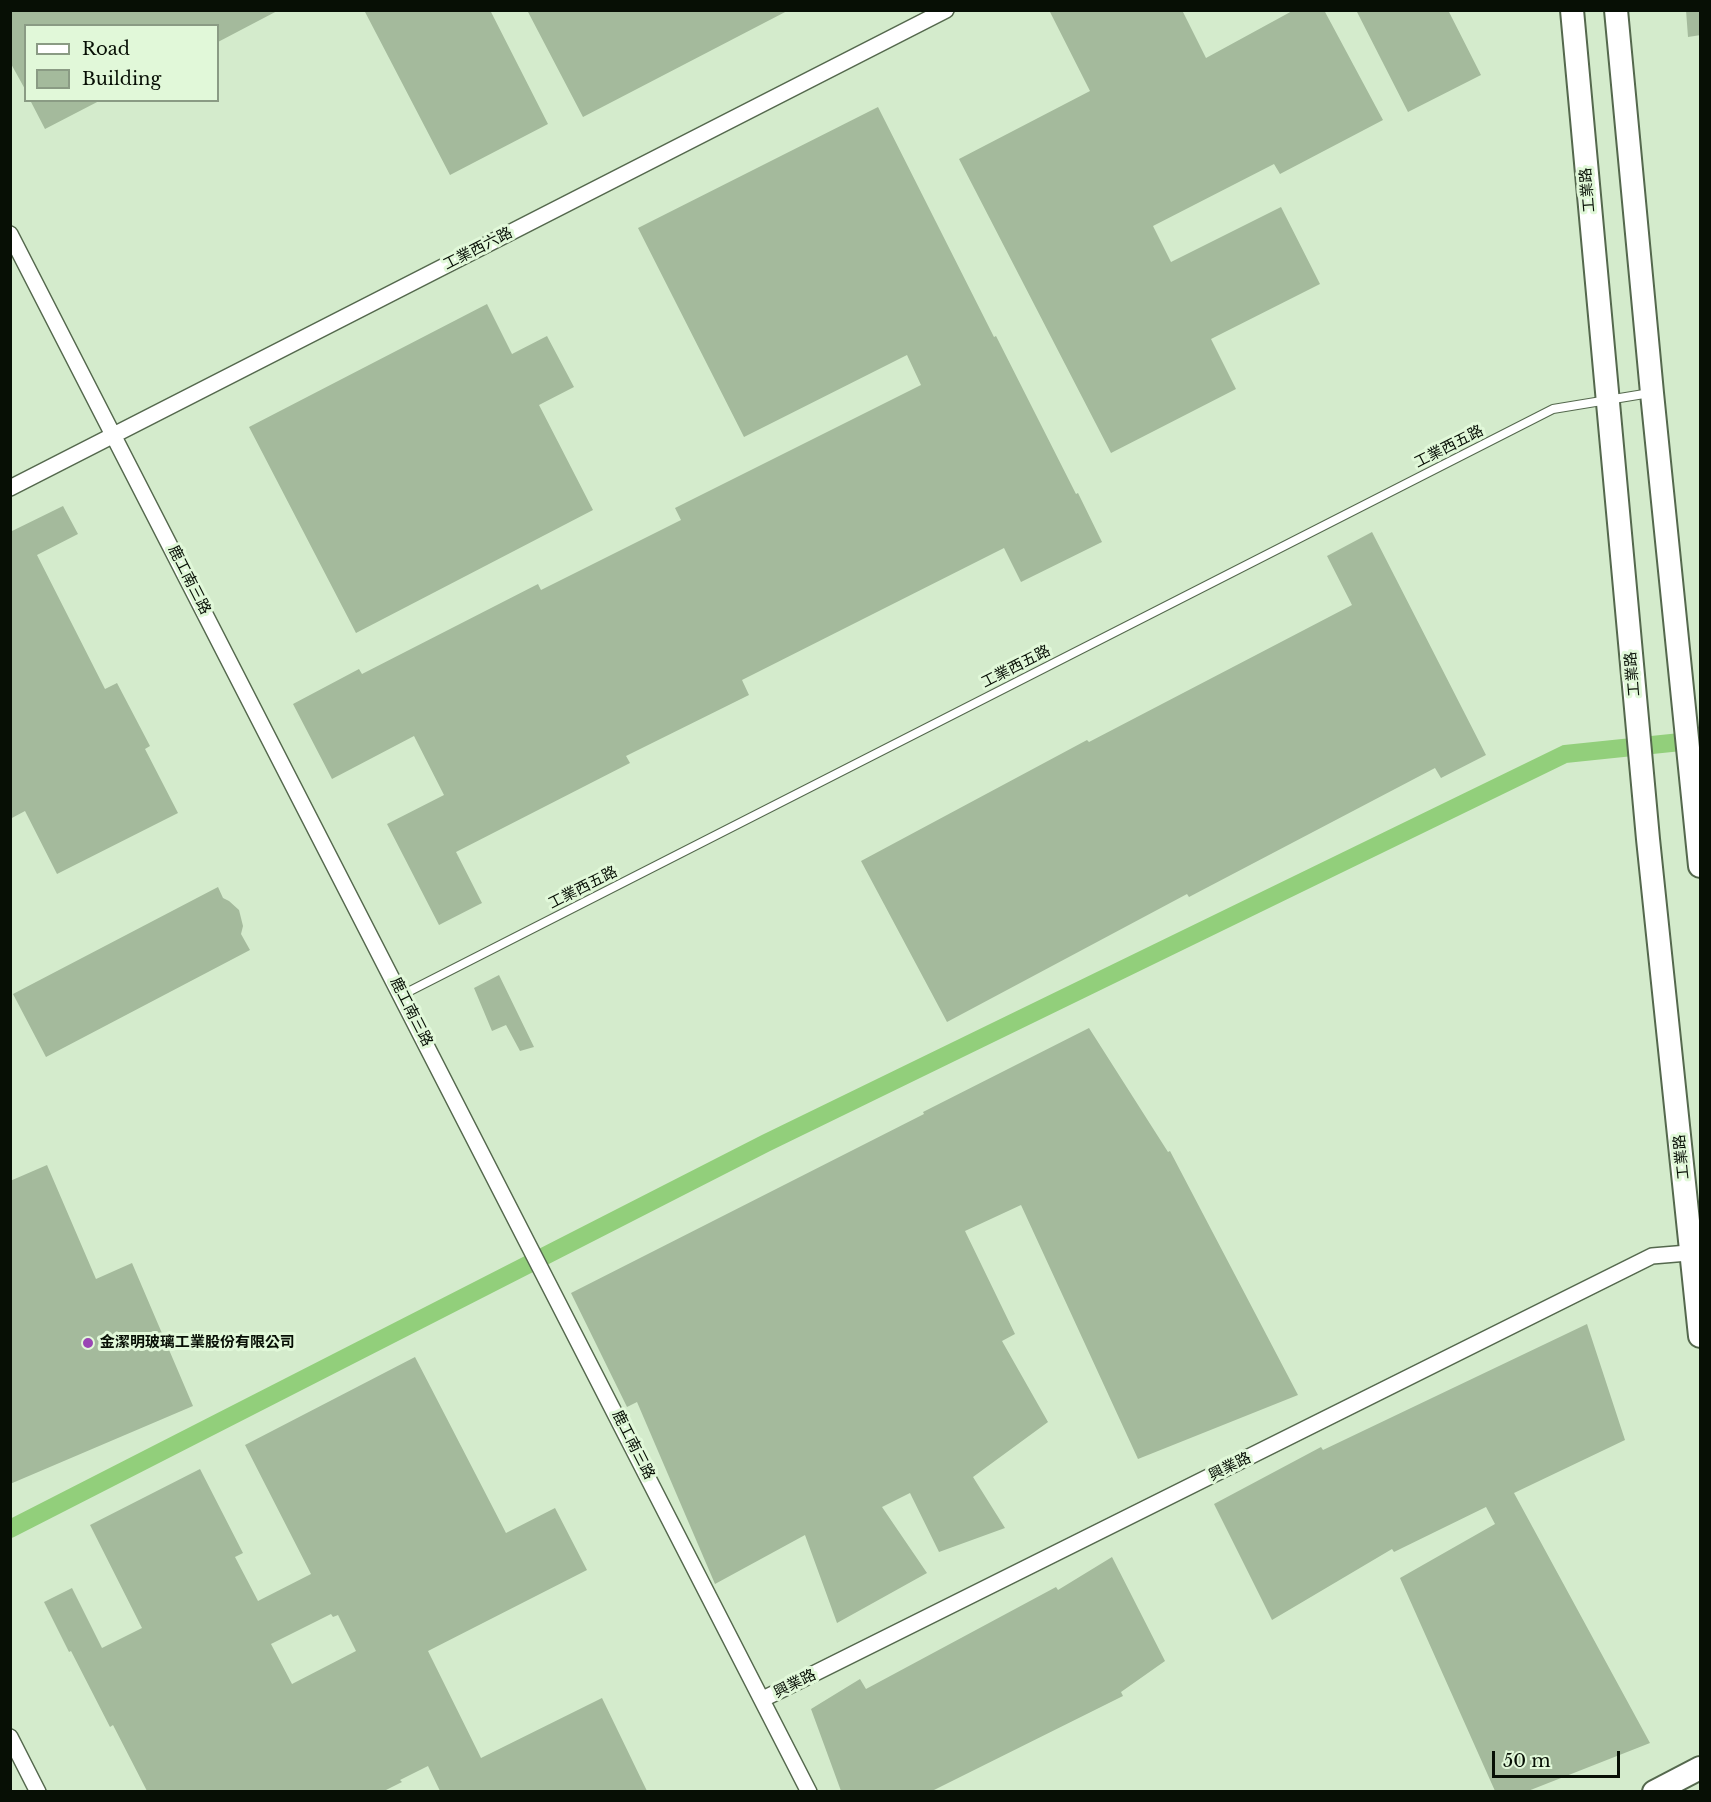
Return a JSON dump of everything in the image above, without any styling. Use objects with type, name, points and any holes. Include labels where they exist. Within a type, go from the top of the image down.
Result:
[{"type":"street","name":"工業西六路","points":[[10,488],[946,10]]},
{"type":"street","name":"工業路","points":[[1572,10],[1648,839],[1696,1253],[1701,1336]]},
{"type":"street","points":[[1616,10],[1652,393],[1701,866]]},
{"type":"street","name":"鹿工南三路","points":[[10,234],[764,1699],[809,1791]]},
{"type":"street","name":"興業路","points":[[764,1699],[1652,1256],[1696,1253]]},
{"type":"street","points":[[10,1737],[38,1791]]},
{"type":"street","points":[[1654,1791],[1701,1768]]},
{"type":"lane","name":"工業西五路","points":[[402,995],[1553,409],[1652,393]]},
{"type":"building","points":[[10,10],[279,10],[219,41],[219,24],[24,24],[24,87],[10,62]]},
{"type":"building","points":[[364,10],[490,10],[548,124],[450,175]]},
{"type":"building","points":[[527,10],[789,10],[583,117]]},
{"type":"building","points":[[1049,10],[1182,10],[1206,58],[1294,10],[1324,10],[1383,120],[1280,174],[1274,164],[1153,226],[1171,262],[1281,207],[1320,284],[1211,339],[1236,389],[1111,453],[959,159],[1090,91]]},
{"type":"building","points":[[1356,10],[1448,10],[1481,75],[1408,112]]},
{"type":"building","points":[[1686,10],[1701,10],[1701,35],[1688,37]]},
{"type":"building","points":[[31,102],[97,102],[45,129]]},
{"type":"building","points":[[878,107],[994,337],[996,336],[1102,542],[1021,582],[1004,548],[742,680],[749,695],[626,756],[630,763],[456,852],[482,903],[439,925],[387,824],[444,795],[414,736],[332,779],[293,704],[359,669],[362,674],[538,584],[541,590],[681,520],[675,508],[921,385],[907,355],[744,437],[638,228]]},
{"type":"building","points":[[487,304],[512,354],[547,336],[574,387],[539,405],[593,510],[356,633],[249,427]]},
{"type":"building","points":[[63,506],[78,534],[37,555],[105,689],[117,683],[150,746],[145,749],[178,813],[57,874],[25,811],[10,819],[10,532]]},
{"type":"building","points":[[1372,532],[1486,755],[1441,778],[1435,768],[1189,897],[1187,894],[947,1022],[861,861],[1087,740],[1089,742],[1352,605],[1327,556]]},
{"type":"building","points":[[218,887],[223,898],[239,910],[243,926],[241,934],[250,950],[46,1057],[13,994]]},
{"type":"building","points":[[499,975],[534,1047],[520,1051],[506,1025],[492,1031],[474,988]]},
{"type":"building","points":[[1089,1028],[1168,1152],[1170,1151],[1298,1395],[1138,1459],[1021,1205],[965,1231],[1015,1334],[1002,1341],[1048,1422],[973,1477],[1005,1528],[939,1552],[910,1493],[882,1507],[927,1573],[837,1623],[805,1535],[715,1584],[637,1402],[627,1407],[571,1293]]},
{"type":"building","name":"金潔明玻璃工業股份有限公司","points":[[47,1165],[96,1279],[132,1263],[193,1406],[10,1484],[10,1181]]},
{"type":"building","points":[[1587,1324],[1625,1440],[1514,1493],[1650,1743],[1528,1791],[1495,1791],[1400,1578],[1495,1524],[1486,1507],[1394,1552],[1392,1549],[1272,1620],[1214,1504],[1321,1447],[1323,1450]]},
{"type":"building","points":[[415,1357],[506,1533],[555,1508],[587,1570],[428,1651],[481,1758],[602,1698],[647,1791],[440,1791],[428,1766],[384,1791],[147,1791],[113,1725],[110,1727],[71,1651],[69,1652],[44,1602],[72,1588],[102,1648],[142,1628],[90,1525],[200,1469],[243,1553],[235,1557],[258,1601],[311,1574],[245,1445]],"holes":[[[331,1614],[333,1617],[338,1615],[356,1651],[292,1684],[271,1644]]]},
{"type":"building","points":[[1112,1557],[1165,1661],[1121,1692],[1123,1696],[932,1791],[841,1791],[811,1709],[860,1679],[866,1689],[1056,1587],[1058,1590]]},
{"type":"waterway","points":[[10,1529],[766,1143],[1565,754],[1700,740]]},
{"type":"place","name":"金潔明玻璃工業股份有限公司","points":[[88,1343]]}]
